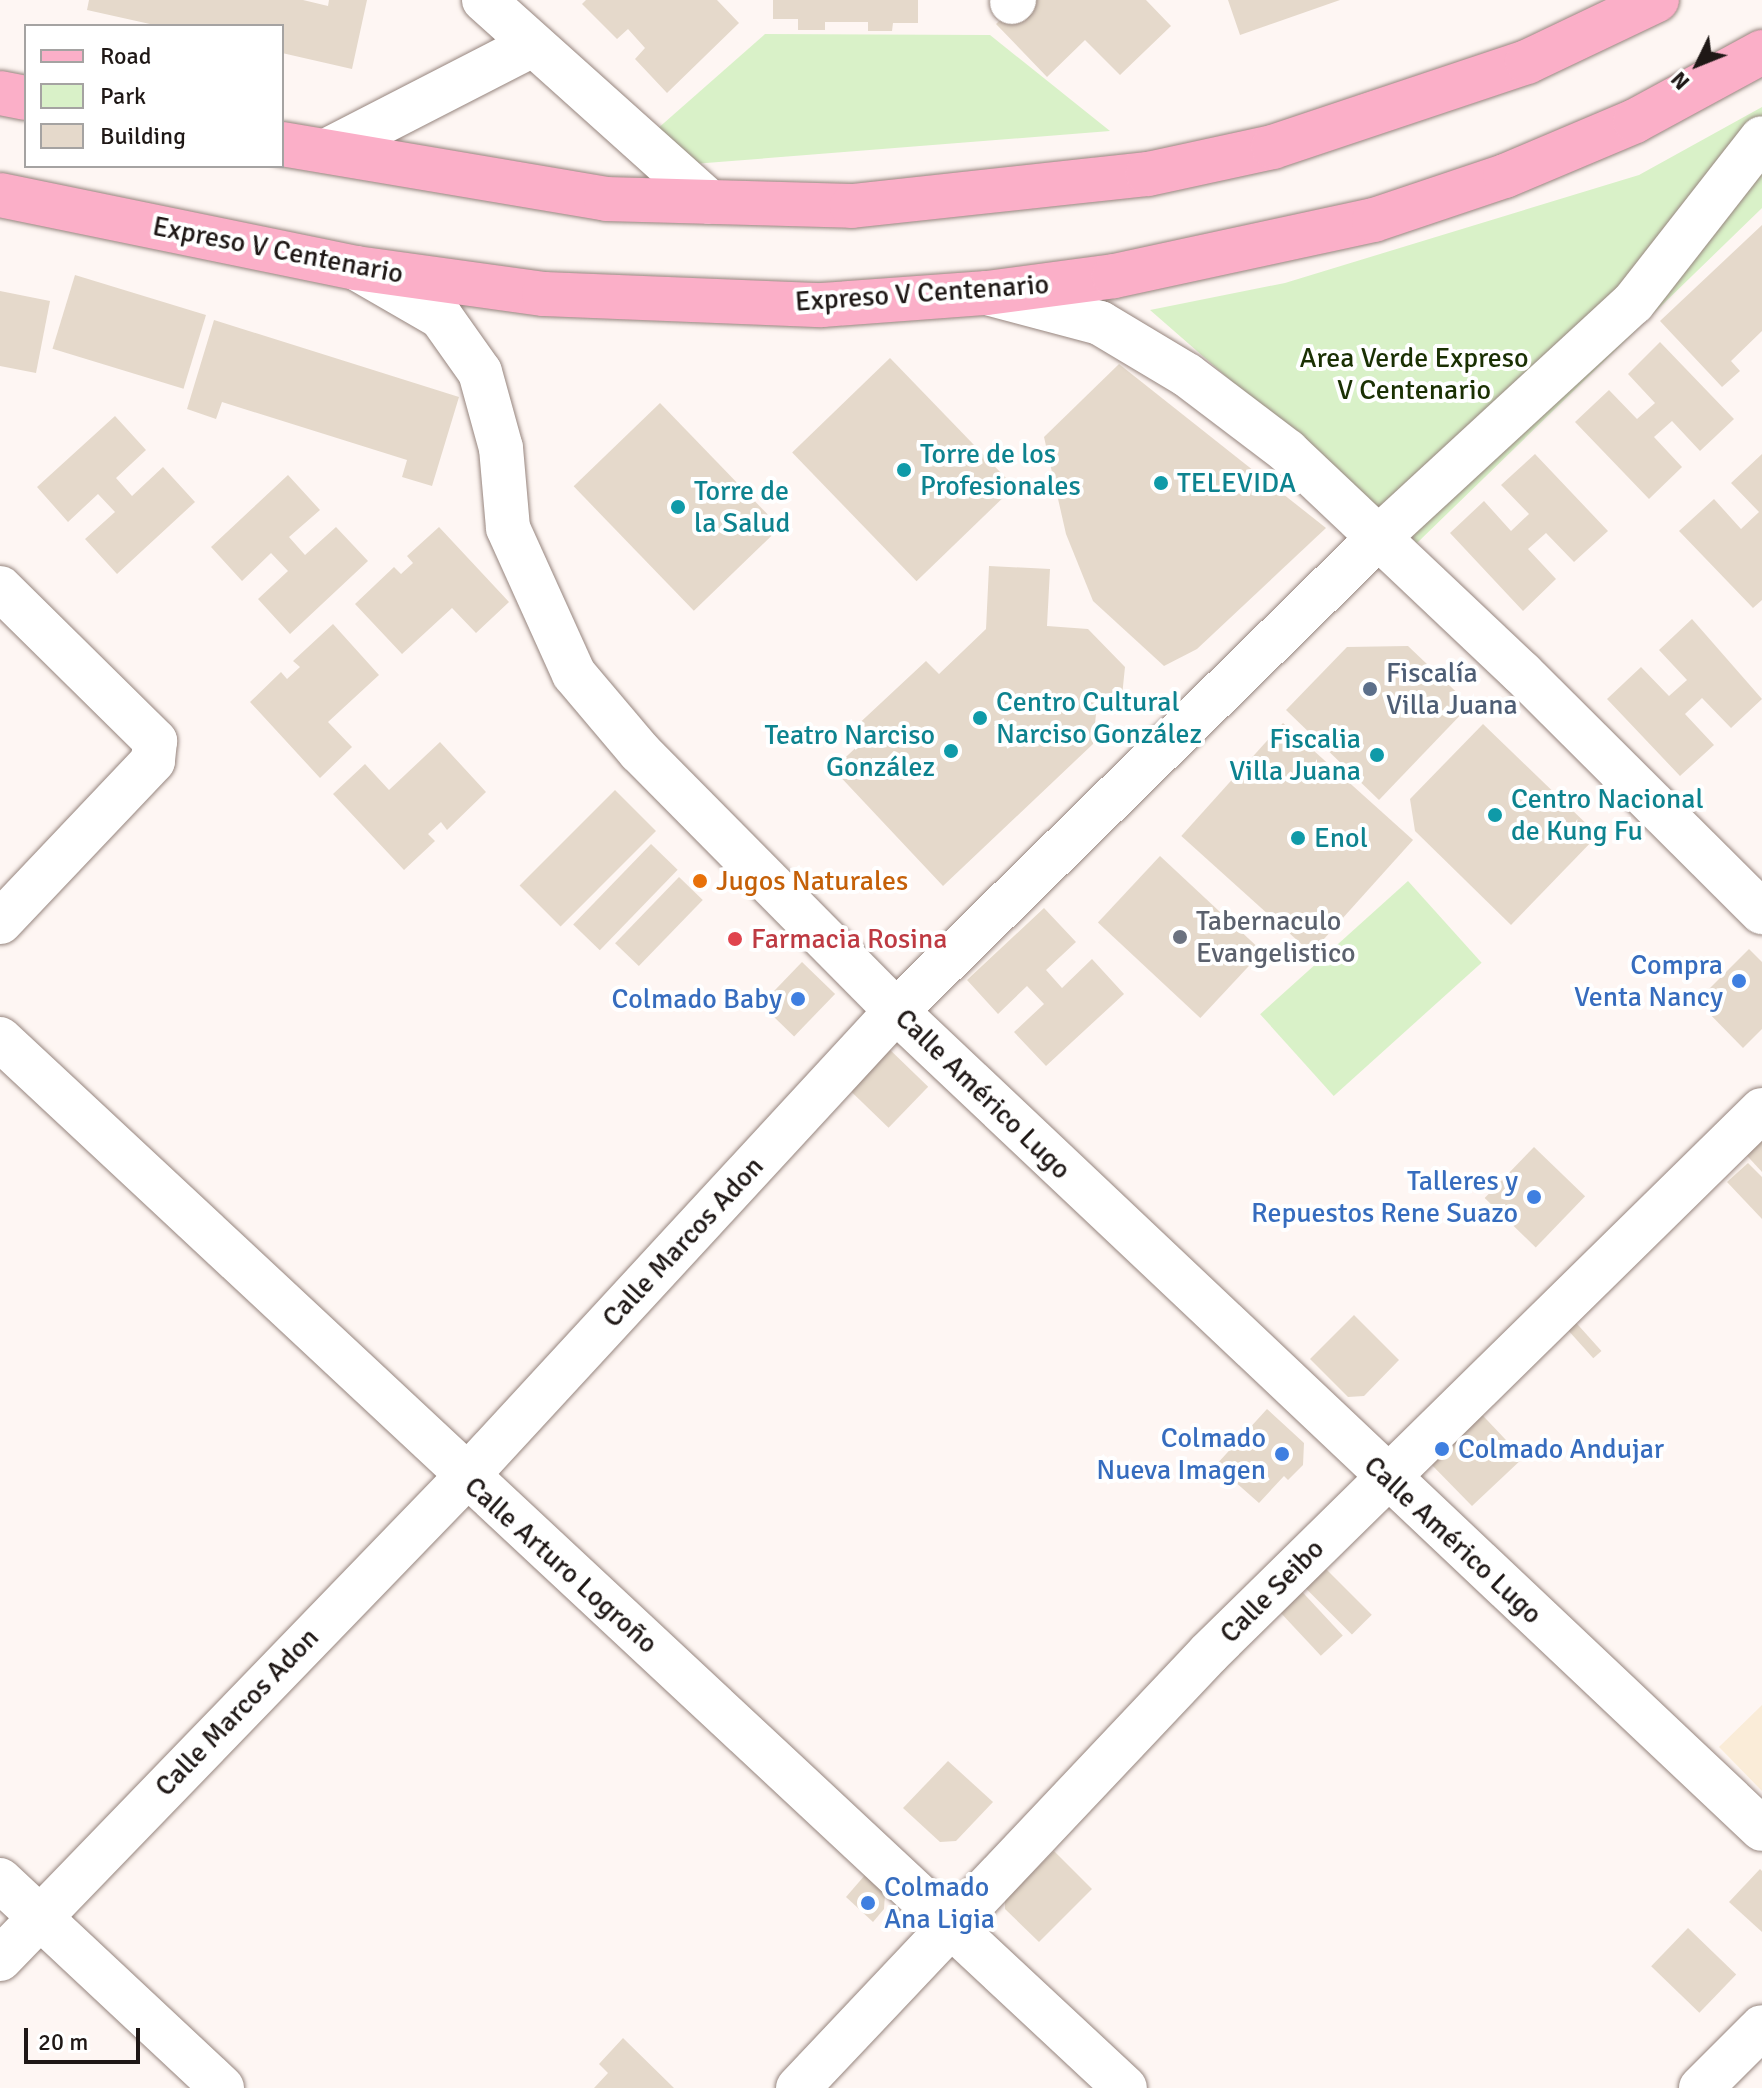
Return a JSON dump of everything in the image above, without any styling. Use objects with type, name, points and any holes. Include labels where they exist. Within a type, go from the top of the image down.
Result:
[{"type":"main road","points":[[284,144],[606,199],[852,206],[1164,171],[1273,147],[1527,62],[1657,0]]},
{"type":"main road","name":"Expreso V Centenario","points":[[0,195],[356,268],[544,294],[822,305],[987,293],[1114,276],[1374,220],[1505,176],[1635,121],[1762,52]]},
{"type":"main road","points":[[0,93],[24,98]]},
{"type":"street","points":[[484,0],[530,46],[709,202]]},
{"type":"street","points":[[326,151],[530,46]]},
{"type":"street","points":[[1379,537],[1633,303],[1762,138]]},
{"type":"street","name":"Calle Américo Lugo","points":[[356,268],[441,317],[480,372],[501,448],[508,528],[574,674],[640,752],[896,1011],[1385,1477],[1762,1829]]},
{"type":"street","points":[[987,293],[1100,323],[1187,375],[1287,451],[1762,912]]},
{"type":"street","name":"Calle Marcos Adon","points":[[0,1959],[465,1478],[896,1011],[1379,537]]},
{"type":"street","points":[[0,588],[155,741],[153,761],[0,922]]},
{"type":"street","name":"Calle Arturo Logroño","points":[[0,1039],[465,1478],[953,1924],[1125,2088]]},
{"type":"street","name":"Calle Seibo","points":[[798,2088],[1385,1477],[1762,1110]]},
{"type":"street","points":[[0,1880],[222,2088]]},
{"type":"street","points":[[1701,2088],[1762,2027]]},
{"type":"shaded area","points":[[1762,1705],[1762,1791],[1719,1747]]},
{"type":"green space","points":[[765,34],[990,35],[1110,131],[693,164],[656,130]]},
{"type":"green space","name":"Area Verde Expreso V Centenario","points":[[1762,107],[1762,208],[1417,543],[1150,310],[1285,283],[1639,175]]},
{"type":"green space","points":[[1408,881],[1482,963],[1334,1096],[1260,1014]]},
{"type":"building","points":[[89,0],[303,0],[328,6],[329,0],[367,0],[352,69],[284,53],[284,24],[150,24],[87,10]]},
{"type":"building","points":[[586,0],[717,0],[739,23],[667,93],[635,59],[645,48],[628,29],[617,39],[582,4]]},
{"type":"building","points":[[773,0],[918,0],[918,23],[893,23],[892,31],[868,31],[868,22],[825,22],[825,30],[798,30],[798,19],[773,19]]},
{"type":"building","points":[[1021,0],[1146,0],[1171,26],[1120,75],[1085,40],[1047,77],[996,24]]},
{"type":"building","points":[[1228,0],[1340,0],[1240,35]]},
{"type":"building","points":[[1762,225],[1762,331],[1731,361],[1740,371],[1722,387],[1660,321]]},
{"type":"building","points":[[75,275],[206,315],[184,389],[52,349]]},
{"type":"building","points":[[0,291],[50,301],[36,373],[0,366]]},
{"type":"building","points":[[214,320],[459,397],[432,486],[402,477],[407,460],[222,402],[216,419],[187,409]]},
{"type":"building","points":[[1660,342],[1734,419],[1700,451],[1672,421],[1654,437],[1682,467],[1649,499],[1575,422],[1609,390],[1637,419],[1655,403],[1628,374]]},
{"type":"building","name":"Torre de los Profesionales","points":[[890,358],[1014,487],[917,581],[792,452]]},
{"type":"building","name":"TELEVIDA","points":[[1119,364],[1326,528],[1197,649],[1164,666],[1093,601],[1066,534],[1044,437]]},
{"type":"building","name":"Torre de la Salud","points":[[660,403],[780,527],[694,611],[574,486]]},
{"type":"building","points":[[115,416],[146,450],[116,478],[132,496],[163,467],[195,502],[117,574],[85,539],[115,512],[98,494],[68,522],[37,487]]},
{"type":"building","points":[[1535,454],[1608,531],[1574,562],[1546,533],[1528,549],[1556,579],[1523,611],[1450,533],[1484,501],[1511,531],[1529,514],[1501,485]]},
{"type":"building","points":[[1762,454],[1762,600],[1753,608],[1679,531],[1714,499],[1741,529],[1759,512],[1731,483]]},
{"type":"building","points":[[288,475],[320,510],[289,537],[305,555],[336,527],[368,561],[290,634],[258,599],[288,571],[271,553],[242,581],[211,547]]},
{"type":"building","points":[[439,527],[509,602],[476,633],[452,608],[402,654],[355,604],[394,567],[401,574],[413,563],[407,556]]},
{"type":"building","name":"Centro Cultural Narciso González","points":[[989,566],[1050,569],[1047,626],[1088,629],[1125,667],[1121,706],[1097,704],[1093,744],[943,886],[833,769],[863,741],[852,730],[926,661],[939,674],[986,629]]},
{"type":"building","points":[[1692,619],[1762,699],[1731,728],[1702,698],[1685,714],[1714,745],[1680,776],[1607,699],[1641,667],[1669,696],[1687,680],[1659,650]]},
{"type":"building","points":[[333,624],[379,675],[328,722],[352,747],[320,778],[250,702],[281,672],[287,679],[300,667],[293,661]]},
{"type":"building","name":"Fiscalia Villa Juana","points":[[1408,646],[1470,705],[1379,800],[1286,710],[1347,647]]},
{"type":"building","name":"Enol","points":[[1283,723],[1413,840],[1311,953],[1181,836]]},
{"type":"building","name":"Centro Nacional de Kung Fu","points":[[1483,724],[1598,835],[1511,925],[1415,831],[1410,799]]},
{"type":"building","points":[[440,742],[486,792],[447,830],[441,822],[428,834],[435,841],[404,870],[333,794],[365,764],[389,790]]},
{"type":"building","points":[[615,790],[656,831],[561,926],[520,885]]},
{"type":"building","points":[[651,844],[678,870],[600,950],[573,925]]},
{"type":"building","name":"Tabernaculo Evangelistico","points":[[1160,856],[1262,951],[1200,1018],[1098,923]]},
{"type":"building","points":[[679,877],[703,900],[639,966],[615,943]]},
{"type":"building","points":[[1044,908],[1076,942],[1046,970],[1062,988],[1092,959],[1124,994],[1046,1066],[1014,1032],[1044,1004],[1027,986],[998,1014],[967,980]]},
{"type":"building","name":"Compra Venta Nancy","points":[[1749,949],[1762,962],[1762,1029],[1743,1048],[1697,1001]]},
{"type":"building","name":"Colmado Baby","points":[[802,962],[835,994],[794,1036],[761,1004]]},
{"type":"building","points":[[885,1045],[928,1087],[889,1128],[845,1086]]},
{"type":"building","points":[[1762,1130],[1762,1172],[1739,1147]]},
{"type":"building","name":"Talleres y Repuestos Rene Suazo","points":[[1534,1147],[1585,1196],[1536,1247],[1485,1198]]},
{"type":"building","points":[[1748,1163],[1762,1177],[1762,1219],[1727,1182]]},
{"type":"building","points":[[1354,1315],[1399,1360],[1364,1396],[1348,1397],[1310,1359]]},
{"type":"building","points":[[1570,1316],[1601,1351],[1593,1358],[1562,1323]]},
{"type":"building","points":[[1470,1402],[1523,1458],[1472,1506],[1426,1459]]},
{"type":"building","points":[[1267,1409],[1304,1443],[1303,1465],[1288,1480],[1284,1476],[1259,1503],[1216,1465]]},
{"type":"building","points":[[1318,1561],[1372,1615],[1352,1635],[1298,1581]]},
{"type":"building","points":[[1293,1582],[1343,1635],[1321,1656],[1271,1602]]},
{"type":"building","points":[[948,1761],[993,1802],[956,1841],[940,1842],[903,1808]]},
{"type":"building","points":[[1054,1851],[1092,1889],[1039,1942],[1005,1909],[1005,1900]]},
{"type":"building","points":[[1760,1869],[1762,1871],[1762,1932],[1729,1902]]},
{"type":"building","name":"Colmado Ana Ligia","points":[[865,1875],[885,1894],[884,1909],[873,1922],[846,1897]]},
{"type":"building","points":[[1688,1928],[1736,1975],[1699,2013],[1651,1966]]},
{"type":"building","points":[[623,2038],[674,2088],[594,2088],[608,2073],[599,2064]]},
{"type":"place","name":"Torre de los Profesionales","points":[[904,470]]},
{"type":"place","name":"TELEVIDA","points":[[1161,483]]},
{"type":"place","name":"Torre de la Salud","points":[[678,507]]},
{"type":"place","name":"Fiscalía Villa Juana","points":[[1370,689]]},
{"type":"place","name":"Centro Cultural Narciso González","points":[[980,718]]},
{"type":"place","name":"Teatro Narciso González","points":[[951,751]]},
{"type":"place","name":"Fiscalia Villa Juana","points":[[1377,755]]},
{"type":"place","name":"Centro Nacional de Kung Fu","points":[[1495,815]]},
{"type":"place","name":"Enol","points":[[1298,838]]},
{"type":"place","name":"Jugos Naturales","points":[[700,881]]},
{"type":"place","name":"Tabernaculo Evangelistico","points":[[1180,937]]},
{"type":"place","name":"Farmacia Rosina","points":[[735,939]]},
{"type":"place","name":"Compra Venta Nancy","points":[[1739,981]]},
{"type":"place","name":"Colmado Baby","points":[[798,999]]},
{"type":"place","name":"Talleres y Repuestos Rene Suazo","points":[[1534,1197]]},
{"type":"place","name":"Colmado Andujar","points":[[1442,1449]]},
{"type":"place","name":"Colmado Nueva Imagen","points":[[1282,1454]]},
{"type":"place","name":"Colmado Ana Ligia","points":[[868,1903]]}]
